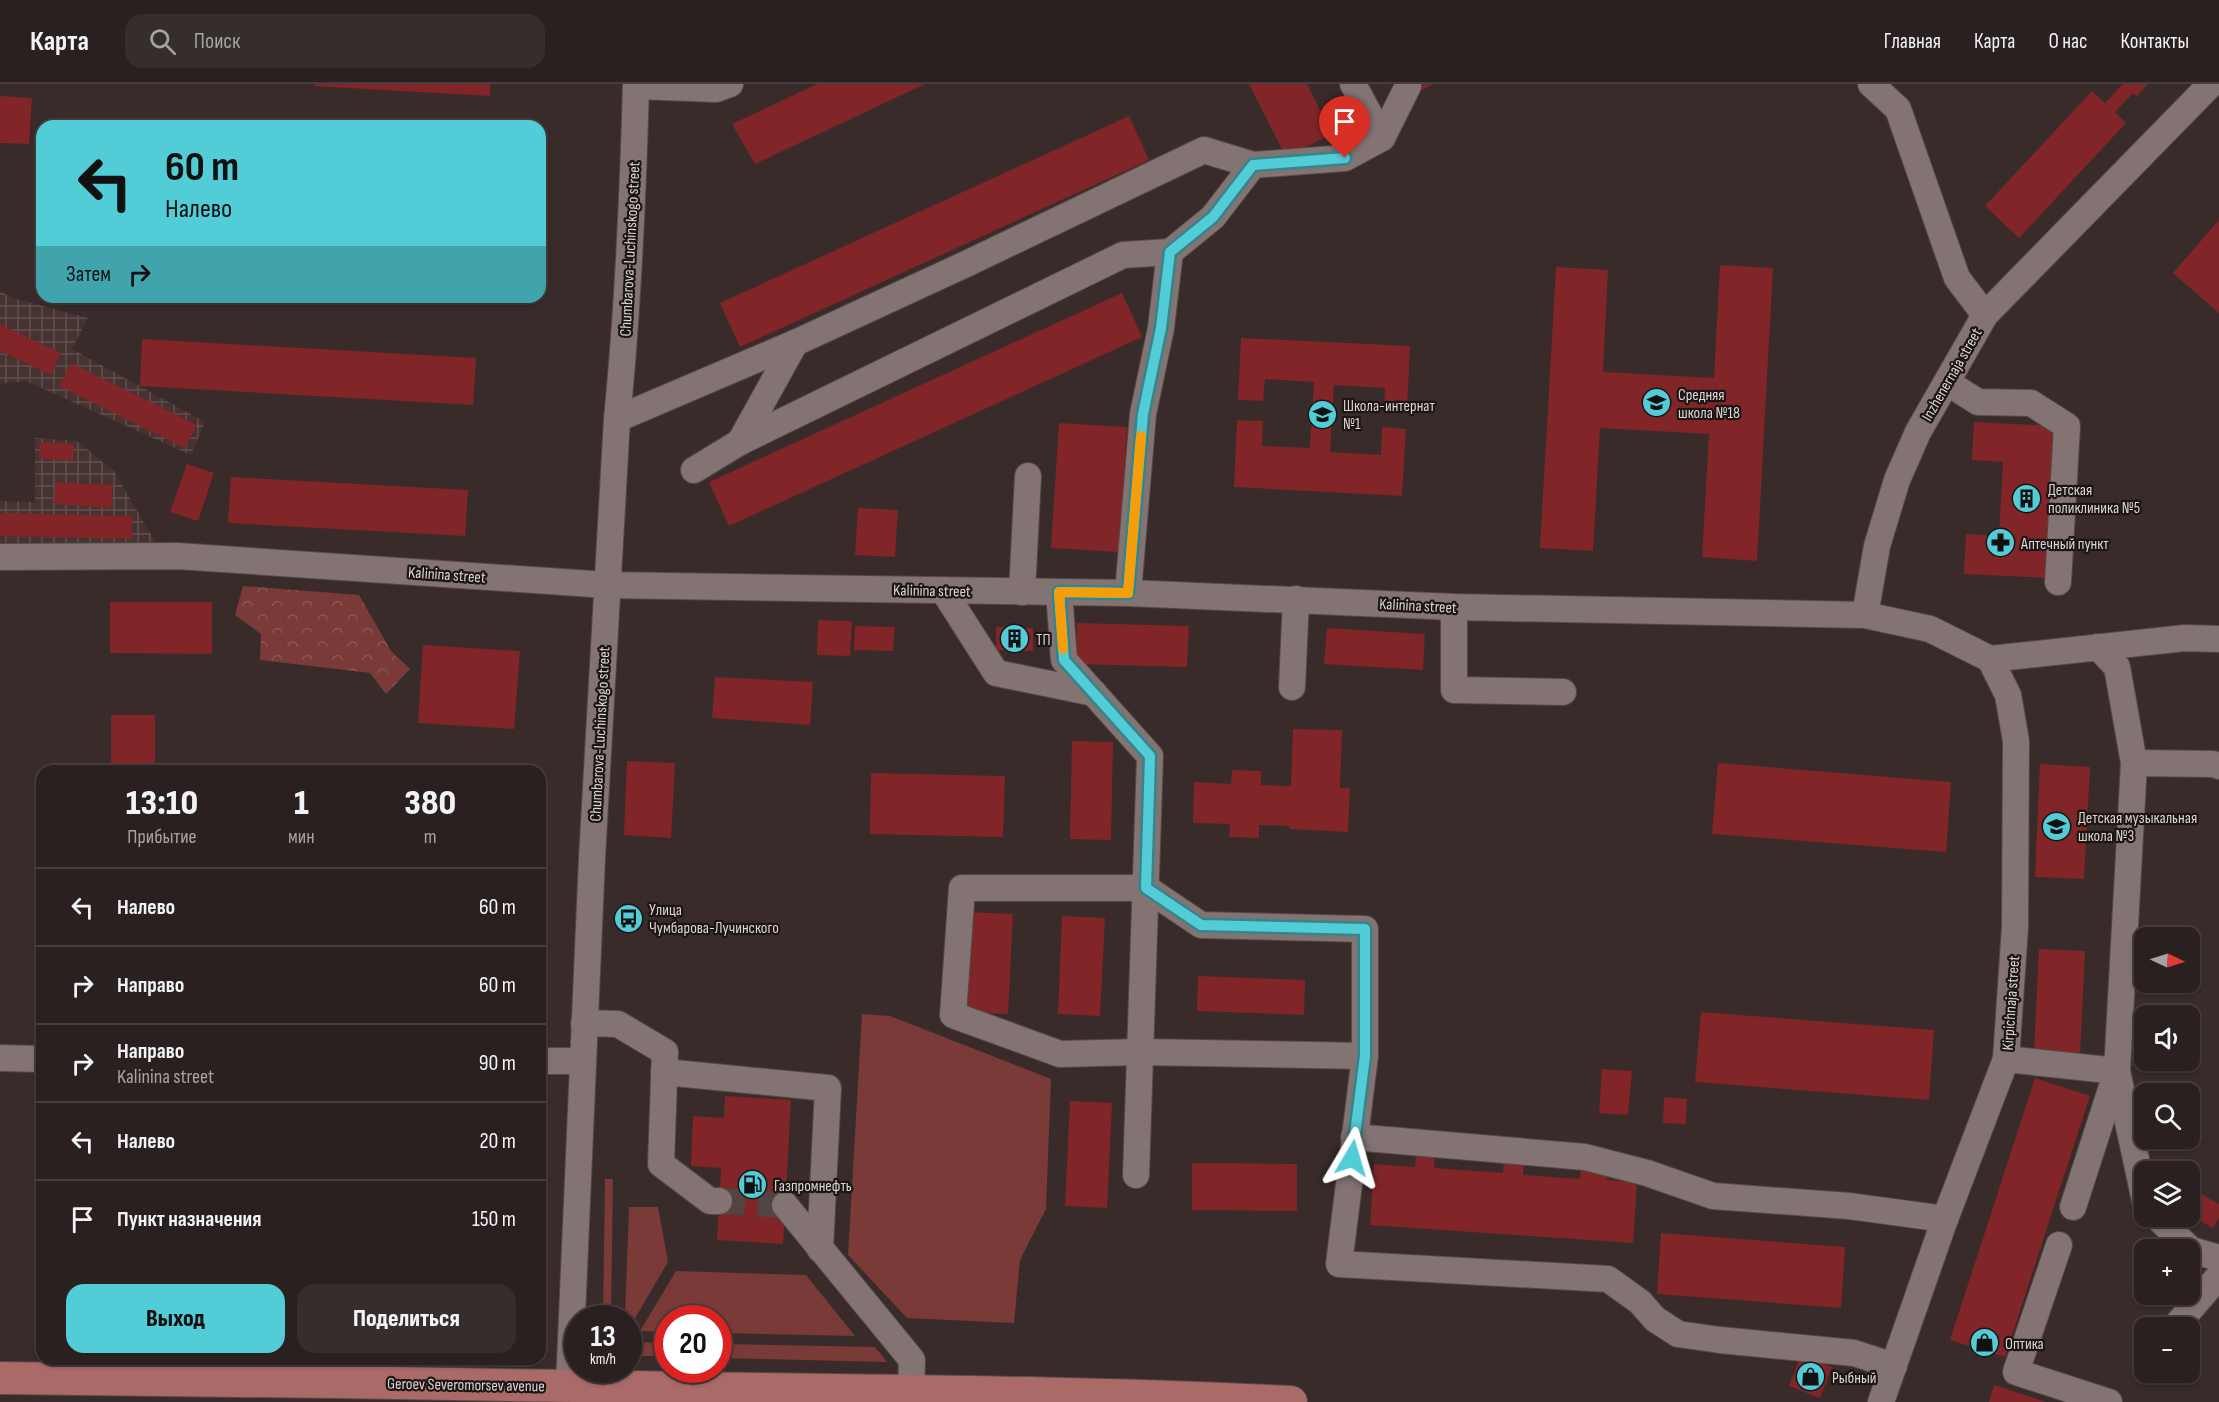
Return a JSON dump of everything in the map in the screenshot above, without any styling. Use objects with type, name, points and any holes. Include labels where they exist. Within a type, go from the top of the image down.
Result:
[{"type":"main road","name":"Geroev Severomorsev avenue","points":[[0,1378],[244,1391],[568,1385],[767,1395],[911,1390],[1046,1398],[1291,1402]]},
{"type":"street","points":[[636,85],[716,89],[730,84]]},
{"type":"street","points":[[1353,84],[1382,138]]},
{"type":"street","points":[[617,419],[795,343],[1204,150],[1253,165],[1345,158],[1382,138],[1407,84]]},
{"type":"street","points":[[1871,84],[1898,110],[1957,278],[1984,315]]},
{"type":"street","name":"Inzhenernaja street","points":[[1865,615],[1877,546],[1897,480],[1918,432],[1948,383],[1984,315],[2211,84]]},
{"type":"street","name":"Chumbarova-Luchinskogo street","points":[[568,1385],[584,1023],[607,585],[623,358],[636,85]]},
{"type":"street","points":[[694,470],[740,442],[1124,255],[1170,252],[1213,217],[1253,165]]},
{"type":"street","points":[[1128,593],[1143,414],[1161,328],[1170,252]]},
{"type":"street","points":[[740,442],[795,343]]},
{"type":"street","points":[[1948,383],[1978,402],[2031,403],[2067,426],[2058,582]]},
{"type":"street","points":[[1022,592],[1028,476]]},
{"type":"street","name":"Kalinina street","points":[[0,557],[177,556],[607,585],[1128,593],[1454,607],[1865,615]]},
{"type":"street","points":[[943,590],[996,673],[1094,693]]},
{"type":"street","points":[[1059,592],[1064,660],[1150,756],[1136,1175]]},
{"type":"street","points":[[1292,687],[1296,599]]},
{"type":"street","points":[[1454,607],[1454,690],[1563,692]]},
{"type":"street","points":[[1865,615],[1930,629],[1990,659],[2185,638],[2219,639]]},
{"type":"street","points":[[2073,1207],[2117,1071],[2134,763],[2117,668],[2098,647]]},
{"type":"street","name":"Kirpichnaja street","points":[[1881,1402],[1945,1219],[2006,1059],[2015,927],[2016,741],[2008,695],[1990,659]]},
{"type":"street","points":[[2134,763],[2219,766]]},
{"type":"street","points":[[1365,1056],[1141,1052],[1060,1054],[953,1015],[962,888],[1146,888],[1201,925],[1365,929],[1365,1056],[1339,1264],[1608,1279],[1640,1302],[1655,1319],[1678,1334],[1854,1353],[1894,1366]]},
{"type":"street","points":[[584,1023],[618,1024],[665,1052],[660,1164],[710,1201],[719,1201]]},
{"type":"street","points":[[0,1058],[36,1059]]},
{"type":"street","points":[[2006,1059],[2117,1071]]},
{"type":"street","points":[[546,1061],[583,1061]]},
{"type":"street","points":[[2117,1071],[2136,1161]]},
{"type":"street","points":[[664,1072],[828,1088],[820,1249]]},
{"type":"street","points":[[1354,1137],[1585,1157],[1647,1173],[1713,1196],[1849,1206],[1945,1219]]},
{"type":"street","points":[[785,1205],[912,1359],[911,1390]]},
{"type":"street","points":[[2167,1227],[2191,1250],[2219,1258]]},
{"type":"street","points":[[2059,1245],[2016,1372],[2109,1402]]},
{"type":"street","points":[[2184,1317],[2219,1276]]},
{"type":"shaded area","points":[[0,291],[13,298],[88,318],[72,349],[205,422],[191,455],[26,381],[0,384]]},
{"type":"shaded area","points":[[35,438],[77,441],[114,471],[157,545],[0,543],[0,501],[35,502]]},
{"type":"green space","points":[[243,586],[359,595],[391,651],[410,669],[386,694],[370,673],[260,660],[261,634],[235,615]]},
{"type":"green space","points":[[862,1014],[890,1016],[1051,1079],[1046,1209],[1020,1260],[1014,1323],[907,1318],[848,1255]]},
{"type":"green space","points":[[605,1179],[613,1179],[611,1305],[603,1305]]},
{"type":"green space","points":[[629,1207],[658,1207],[668,1262],[642,1306],[625,1305]]},
{"type":"green space","points":[[676,1271],[806,1275],[855,1336],[732,1333],[732,1305],[656,1305]]},
{"type":"green space","points":[[654,1308],[654,1332],[642,1331]]},
{"type":"green space","points":[[642,1342],[654,1343],[654,1356],[642,1356]]},
{"type":"green space","points":[[732,1344],[875,1347],[887,1362],[732,1358]]},
{"type":"building","points":[[314,84],[490,84],[490,96],[314,86]]},
{"type":"building","points":[[817,84],[925,84],[755,164],[732,124]]},
{"type":"building","points":[[1249,84],[1307,84],[1332,134],[1286,157]]},
{"type":"building","points":[[1416,84],[1433,84],[1420,91]]},
{"type":"building","points":[[2123,84],[2148,84],[2137,96],[2133,93],[2115,112],[2126,123],[2019,238],[1985,206],[2092,91],[2105,103]]},
{"type":"building","points":[[0,96],[32,98],[29,144],[0,143]]},
{"type":"building","points":[[1129,116],[1149,160],[740,347],[720,303]]},
{"type":"building","points":[[2219,220],[2219,313],[2173,273]]},
{"type":"building","name":"Средняя школа №18","points":[[1720,265],[1773,268],[1757,561],[1702,557],[1709,434],[1600,428],[1593,551],[1540,548],[1556,267],[1608,270],[1603,372],[1714,378]]},
{"type":"building","points":[[1122,293],[1142,337],[729,526],[709,482]]},
{"type":"building","points":[[0,324],[61,353],[51,375],[0,351]]},
{"type":"building","name":"Школа-интернат №1","points":[[1241,338],[1410,346],[1407,409],[1384,408],[1385,388],[1334,385],[1330,452],[1381,455],[1382,427],[1406,429],[1402,496],[1234,487],[1237,420],[1263,421],[1262,446],[1310,448],[1314,382],[1265,379],[1263,401],[1238,400]]},
{"type":"building","points":[[142,339],[476,358],[473,405],[140,386]]},
{"type":"building","points":[[71,363],[197,425],[185,448],[59,386]]},
{"type":"building","name":"Детская поликлиника №5","points":[[1974,422],[2057,426],[2049,578],[1964,574],[1966,534],[1999,536],[2003,462],[1972,460]]},
{"type":"building","points":[[1059,423],[1127,427],[1119,552],[1051,548]]},
{"type":"building","points":[[40,442],[74,444],[73,461],[39,458]]},
{"type":"building","points":[[187,464],[214,473],[198,521],[170,512]]},
{"type":"building","points":[[231,477],[468,490],[465,536],[228,523]]},
{"type":"building","points":[[55,482],[113,485],[111,508],[54,504]]},
{"type":"building","points":[[858,508],[898,510],[895,557],[855,555]]},
{"type":"building","points":[[0,513],[132,516],[132,539],[0,536]]},
{"type":"building","points":[[110,602],[212,602],[212,654],[110,653]]},
{"type":"building","points":[[818,620],[852,621],[850,656],[817,655]]},
{"type":"building","points":[[1077,623],[1189,626],[1187,667],[1076,664]]},
{"type":"building","points":[[855,626],[895,627],[893,651],[854,650]]},
{"type":"building","name":"ТП","points":[[996,627],[1033,628],[1033,651],[996,650]]},
{"type":"building","points":[[1327,628],[1425,634],[1423,670],[1324,664]]},
{"type":"building","points":[[423,645],[520,651],[514,729],[418,723]]},
{"type":"building","points":[[715,677],[813,682],[810,725],[712,718]]},
{"type":"building","points":[[111,715],[155,715],[155,765],[111,765]]},
{"type":"building","points":[[1293,729],[1342,730],[1340,788],[1350,788],[1348,832],[1259,825],[1259,838],[1229,837],[1230,824],[1193,823],[1194,782],[1231,784],[1232,770],[1261,771],[1261,785],[1291,786]]},
{"type":"building","points":[[1072,741],[1113,742],[1111,840],[1070,839]]},
{"type":"building","points":[[627,761],[675,763],[671,838],[624,835]]},
{"type":"building","points":[[1718,763],[1951,782],[1946,852],[1712,834]]},
{"type":"building","points":[[2040,764],[2090,767],[2084,879],[2035,877]]},
{"type":"building","points":[[871,773],[1005,776],[1003,837],[870,834]]},
{"type":"building","points":[[966,912],[1013,914],[1008,1014],[961,1012]]},
{"type":"building","points":[[1062,916],[1105,918],[1100,1016],[1058,1014]]},
{"type":"building","points":[[2039,949],[2085,951],[2080,1054],[2034,1051]]},
{"type":"building","points":[[1198,976],[1305,980],[1304,1015],[1197,1011]]},
{"type":"building","points":[[1701,1012],[1934,1030],[1929,1100],[1695,1082]]},
{"type":"building","points":[[1602,1069],[1632,1071],[1628,1115],[1599,1113]]},
{"type":"building","points":[[2035,1078],[2090,1096],[2005,1357],[1950,1340]]},
{"type":"building","name":"Газпромнефть","points":[[725,1096],[791,1100],[783,1244],[717,1240],[721,1168],[691,1166],[693,1116],[724,1118]]},
{"type":"building","points":[[1664,1097],[1687,1099],[1686,1124],[1663,1123]]},
{"type":"building","points":[[1070,1101],[1112,1103],[1107,1208],[1065,1206]]},
{"type":"building","points":[[1416,1153],[1435,1154],[1434,1168],[1503,1173],[1504,1157],[1524,1158],[1523,1175],[1580,1179],[1581,1165],[1608,1166],[1607,1180],[1637,1182],[1633,1243],[1370,1225],[1374,1164],[1415,1167]]},
{"type":"building","points":[[1192,1163],[1297,1164],[1297,1211],[1192,1210]]},
{"type":"building","points":[[2200,1194],[2219,1204],[2219,1218],[2213,1228],[2200,1221]]},
{"type":"building","points":[[1661,1233],[1845,1247],[1841,1308],[1657,1294]]},
{"type":"building","name":"Рыбный","points":[[1801,1355],[1832,1367],[1820,1398],[1789,1386]]},
{"type":"building","points":[[1994,1385],[2046,1402],[1989,1402]]},
{"type":"tunnel","points":[[719,1201],[785,1205]]},
{"type":"slow traffic","points":[[1063,649],[1059,592],[1128,593],[1141,436]]},
{"type":"place","name":"Средняя школа №18","points":[[1657,403]]},
{"type":"place","name":"Школа-интернат №1","points":[[1322,414]]},
{"type":"place","name":"Детская поликлиника №5","points":[[2027,498]]},
{"type":"place","name":"Аптечный пункт","points":[[2000,543]]},
{"type":"place","name":"ТП","points":[[1015,639]]},
{"type":"place","name":"Детская музыкальная школа №3","points":[[2057,826]]},
{"type":"place","name":"Улица Чумбарова-Лучинского","points":[[628,918]]},
{"type":"place","name":"Газпромнефть","points":[[753,1185]]},
{"type":"place","name":"Оптика","points":[[1984,1343]]},
{"type":"place","name":"Рыбный","points":[[1811,1377]]},
{"type":"route","points":[[1345,158],[1253,165],[1213,217],[1170,252],[1161,328],[1143,414],[1128,593],[1059,592],[1064,660],[1150,756],[1146,888],[1201,925],[1365,929],[1365,1056],[1352,1158]]}]
